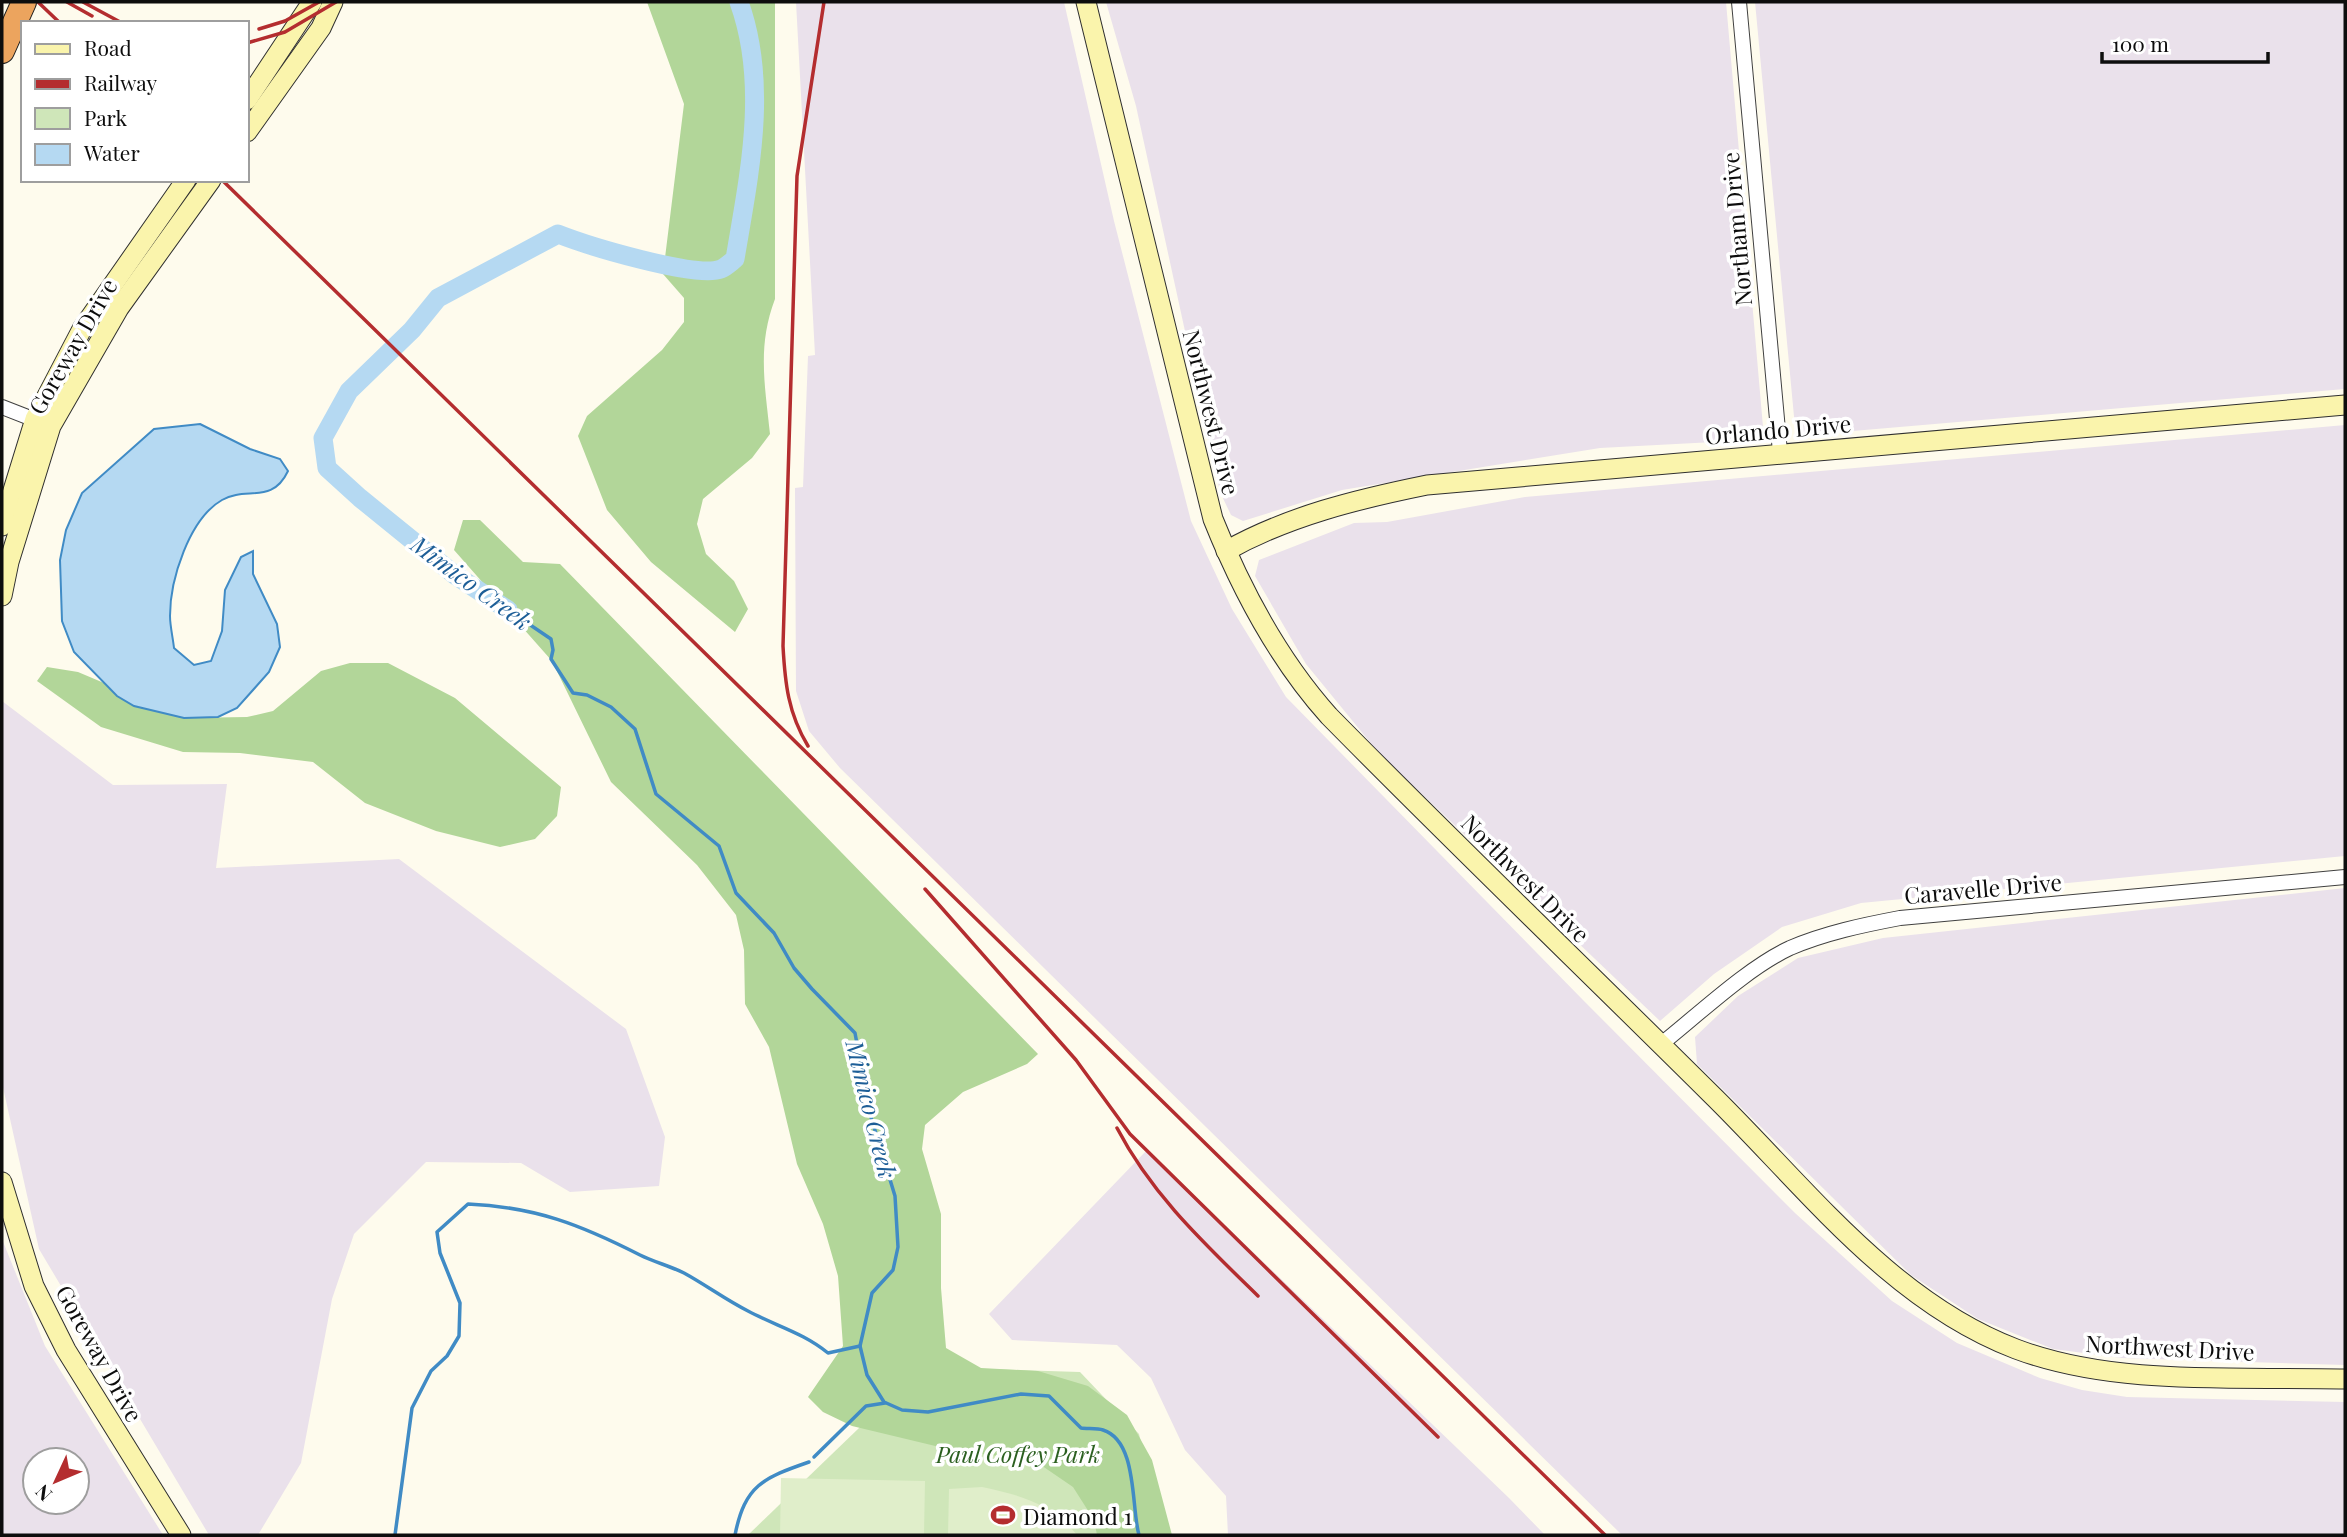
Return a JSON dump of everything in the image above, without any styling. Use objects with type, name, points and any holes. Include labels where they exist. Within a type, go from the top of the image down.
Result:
[{"type":"highway","points":[[3,49],[24,2]]},
{"type":"street","points":[[248,98],[312,2]]},
{"type":"street","points":[[248,131],[321,27],[334,2]]},
{"type":"street","name":"Northwest Drive","points":[[1086,2],[1135,191],[1213,519],[1226,551],[1273,639],[1325,711],[1894,1275],[1935,1308],[1983,1335],[2044,1358],[2091,1368],[2157,1375],[2345,1379]]},
{"type":"street","name":"Northam Drive","points":[[1739,2],[1780,452]]},
{"type":"street","name":"Goreway Drive","points":[[2,526],[82,329],[185,182]]},
{"type":"street","name":"Goreway Drive","points":[[2,596],[43,423],[119,308],[210,182]]},
{"type":"street","name":"Orlando Drive","points":[[1226,551],[1253,536],[1307,516],[1427,485],[1780,452],[2345,405]]},
{"type":"street","points":[[2,407],[43,423]]},
{"type":"street","name":"Caravelle Drive","points":[[1660,1045],[1740,981],[1789,949],[1861,925],[1900,918],[2345,877]]},
{"type":"street","name":"Goreway Drive","points":[[2,1182],[34,1286],[66,1350],[181,1535]]},
{"type":"shaded area","points":[[796,2],[1064,2],[1114,221],[1191,521],[1232,609],[1286,697],[1795,1213],[1892,1301],[1957,1343],[2040,1378],[2082,1390],[2127,1397],[2345,1402],[2345,1535],[1622,1535],[840,768],[809,731],[796,691],[795,488],[803,487],[808,356],[815,355]]},
{"type":"shaded area","points":[[1106,2],[1726,2],[1763,427],[1752,440],[1600,448],[1342,490],[1243,521],[1231,515],[1220,492],[1136,106]]},
{"type":"shaded area","points":[[1755,2],[2345,2],[2345,389],[1806,435],[1795,427]]},
{"type":"shaded area","points":[[2345,425],[2345,856],[1861,903],[1782,927],[1714,974],[1660,1021],[1378,752],[1306,664],[1255,576],[1259,560],[1354,523],[1387,522],[1525,497]]},
{"type":"shaded area","points":[[2,701],[113,785],[227,784],[216,868],[399,859],[626,1029],[665,1137],[659,1186],[570,1192],[521,1163],[426,1162],[354,1234],[332,1299],[301,1463],[258,1535],[209,1535],[39,1249],[2,1083]]},
{"type":"shaded area","points":[[2345,888],[2345,1365],[2122,1358],[2053,1349],[1978,1319],[1911,1275],[1697,1064],[1695,1037],[1738,996],[1798,958],[1883,938]]},
{"type":"shaded area","points":[[1147,1150],[1545,1535],[1228,1535],[1226,1496],[1185,1450],[1151,1378],[1117,1345],[1012,1340],[989,1314]]},
{"type":"shaded area","points":[[2,1239],[45,1346],[163,1535],[2,1535]]},
{"type":"green space","points":[[647,2],[775,2],[775,299],[769,316],[764,349],[770,434],[752,458],[703,499],[697,524],[706,554],[734,581],[748,609],[735,632],[651,562],[607,510],[578,436],[587,416],[662,350],[684,322],[684,298],[663,274],[684,104]]},
{"type":"green space","points":[[463,520],[480,520],[523,562],[560,564],[1038,1054],[1027,1064],[963,1092],[925,1125],[922,1149],[941,1214],[941,1288],[946,1348],[981,1368],[1038,1371],[1088,1386],[1127,1415],[1152,1460],[1172,1535],[1097,1535],[1094,1520],[1073,1487],[1035,1461],[952,1450],[852,1426],[823,1412],[808,1397],[843,1346],[838,1276],[823,1224],[797,1164],[769,1047],[745,1004],[744,950],[736,915],[697,865],[611,782],[552,661],[454,550]]},
{"type":"green space","points":[[350,663],[388,663],[455,698],[561,787],[557,816],[535,839],[500,847],[436,831],[365,803],[313,762],[240,753],[183,752],[101,727],[37,681],[47,667],[78,672],[104,683],[117,696],[134,706],[184,718],[247,717],[273,711],[321,671]]},
{"type":"green space","name":"Paul Coffey Park","points":[[989,1369],[1080,1372],[1139,1434],[1165,1535],[748,1535],[914,1375]]},
{"type":"green space","points":[[781,1478],[925,1481],[924,1535],[780,1535]]},
{"type":"green space","name":"Diamond 1","points":[[982,1487],[1046,1508],[1077,1535],[948,1535],[949,1489]]},
{"type":"water","points":[[200,424],[250,449],[280,459],[288,471],[274,488],[222,500],[200,521],[184,552],[173,585],[170,616],[174,648],[194,665],[211,661],[222,631],[225,590],[241,557],[253,551],[253,574],[277,624],[280,647],[269,672],[237,708],[218,717],[184,718],[134,706],[117,696],[74,652],[62,621],[60,560],[66,530],[82,493],[154,429]]},
{"type":"waterway","name":"Mimico Creek","points":[[508,610],[455,575],[327,468],[323,438],[349,391],[412,330],[438,298],[558,234],[615,253],[689,269],[721,269],[735,259],[750,163],[755,98],[748,33],[739,2]]},
{"type":"waterway","name":"Mimico Creek","points":[[508,610],[551,639],[551,659],[573,693],[587,695],[611,707],[635,729],[656,794],[719,846],[736,893],[774,933],[794,968],[855,1033],[870,1114],[895,1196],[898,1247],[893,1270],[872,1293],[860,1346],[867,1375],[884,1402],[902,1410],[928,1412],[1021,1394],[1049,1396],[1081,1428],[1103,1430],[1114,1437],[1122,1447],[1131,1476],[1139,1535]]},
{"type":"waterway","points":[[395,1535],[412,1408],[431,1371],[447,1356],[459,1336],[460,1303],[440,1253],[437,1232],[468,1204],[515,1209],[578,1226],[684,1273],[740,1307],[800,1335],[828,1353],[860,1346]]},
{"type":"waterway","points":[[814,1457],[866,1406],[885,1403]]},
{"type":"waterway","points":[[735,1535],[744,1505],[758,1486],[779,1473],[809,1462]]},
{"type":"railway","points":[[38,2],[58,21]]},
{"type":"railway","points":[[67,2],[92,16]]},
{"type":"railway","points":[[83,2],[118,21]]},
{"type":"railway","points":[[259,29],[285,21],[319,2]]},
{"type":"railway","points":[[248,43],[285,32],[336,2]]},
{"type":"railway","points":[[808,746],[796,722],[789,698],[783,646],[797,176],[824,2]]},
{"type":"railway","points":[[224,182],[1605,1535]]},
{"type":"railway","points":[[925,889],[1076,1060],[1130,1134],[1438,1437]]},
{"type":"railway","points":[[1117,1128],[1163,1197],[1258,1296]]},
{"type":"place","name":"Diamond 1","points":[[1003,1515]]}]
